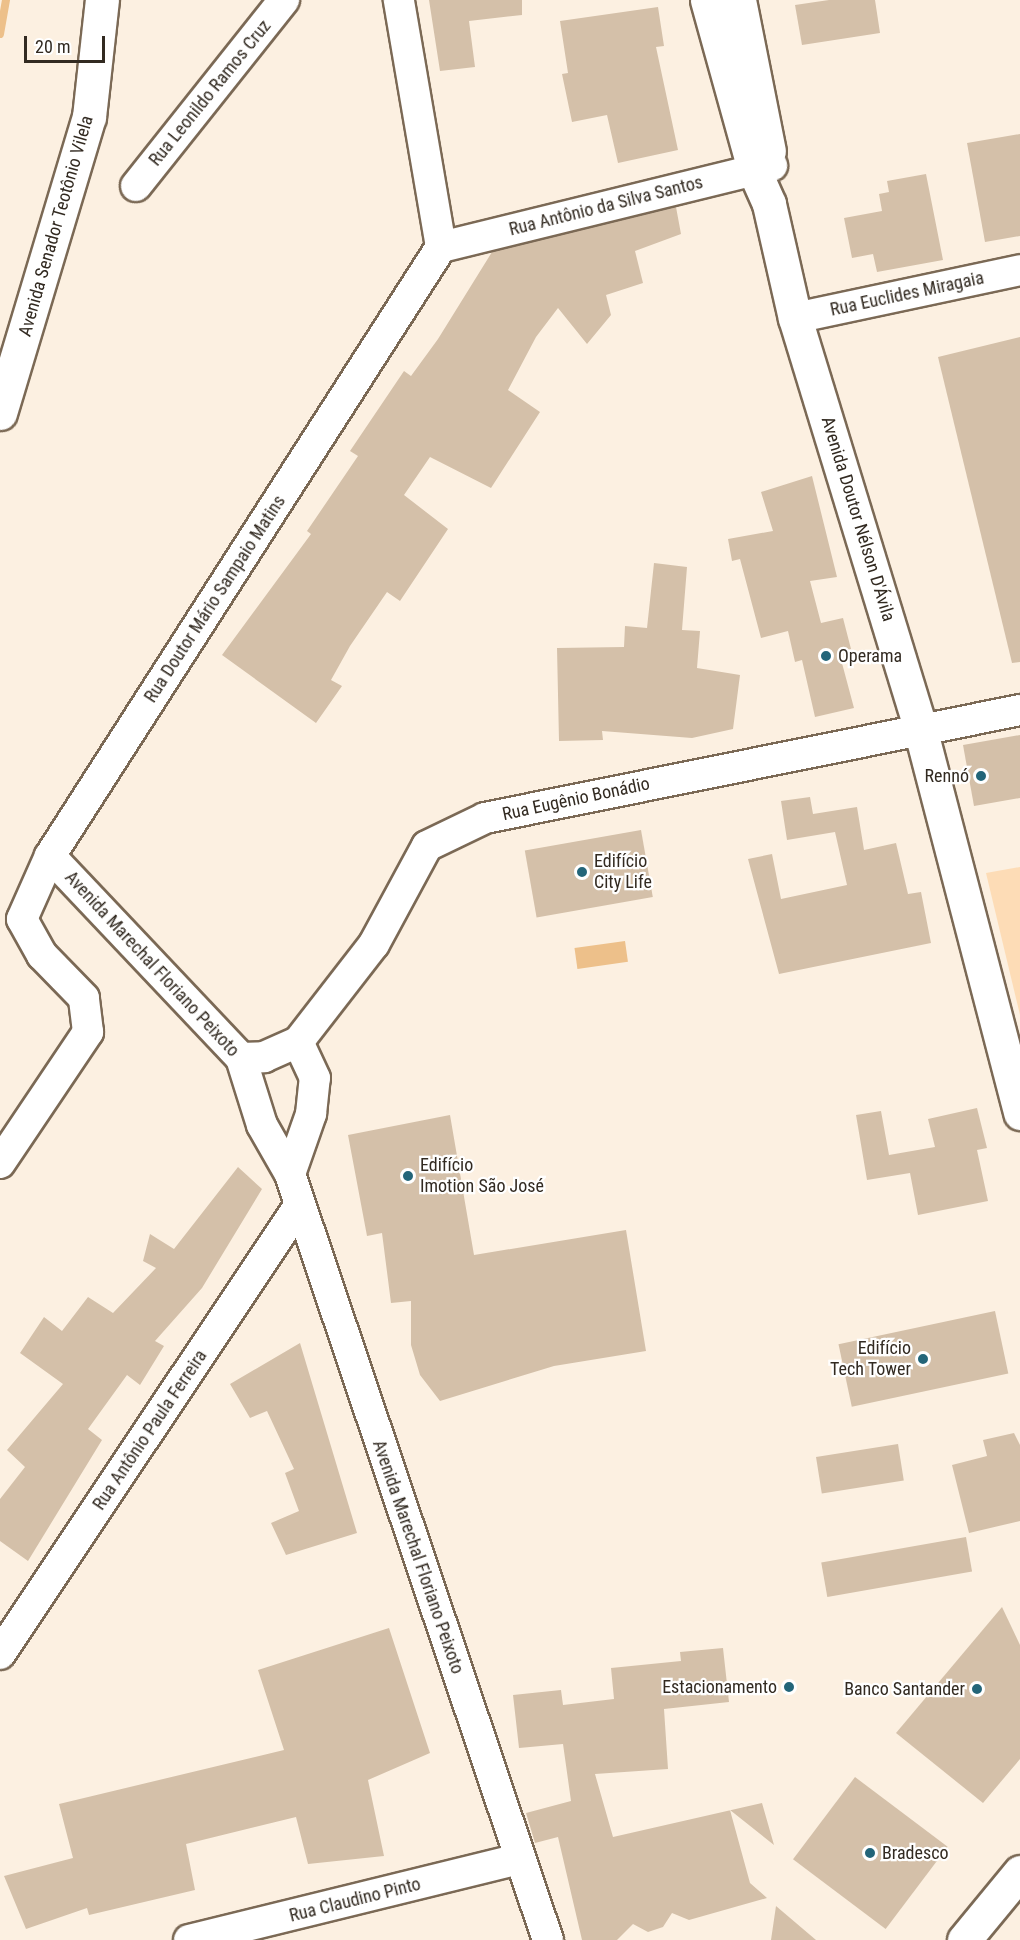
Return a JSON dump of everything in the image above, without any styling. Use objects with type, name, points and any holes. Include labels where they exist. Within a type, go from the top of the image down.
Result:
[{"type":"main road","name":"Avenida Senador Teotônio Vilela","points":[[0,413],[89,117],[102,0]]},
{"type":"main road","name":"Avenida Doutor Nélson D'Ávila","points":[[707,0],[763,168]]},
{"type":"main road","name":"Avenida Doutor Nélson D'Ávila","points":[[739,0],[769,204],[795,318],[920,728],[1020,1113]]},
{"type":"main road","points":[[964,1940],[1020,1872]]},
{"type":"street","name":"Rua Leonildo Ramos Cruz","points":[[136,186],[284,0]]},
{"type":"street","points":[[399,0],[441,247]]},
{"type":"street","name":"Rua Antônio da Silva Santos","points":[[441,247],[763,168]]},
{"type":"street","name":"Rua Doutor Mário Sampaio Matins","points":[[0,1163],[88,1032],[84,998],[42,955],[22,919],[50,856],[441,247]]},
{"type":"street","name":"Rua Euclides Miragaia","points":[[795,318],[1020,270]]},
{"type":"street","name":"Rua Eugênio Bonádio","points":[[242,1058],[264,1057],[298,1042],[374,944],[427,846],[485,818],[920,728],[1020,710]]},
{"type":"street","name":"Avenida Marechal Floriano Peixoto","points":[[50,856],[242,1058],[262,1125],[290,1174],[548,1940]]},
{"type":"street","points":[[290,1174],[311,1114],[315,1078],[298,1042]]},
{"type":"street","name":"Rua Antônio Paula Ferreira","points":[[0,1654],[299,1206]]},
{"type":"street","name":"Rua Claudino Pinto","points":[[189,1940],[520,1859]]},
{"type":"shaded area","points":[[1020,867],[1020,1015],[986,873]]},
{"type":"shaded area","points":[[625,941],[628,962],[577,969],[574,948]]},
{"type":"building","points":[[429,0],[522,0],[522,15],[469,21],[475,67],[440,71]]},
{"type":"building","points":[[829,0],[875,0],[880,33],[802,45],[795,5]]},
{"type":"building","points":[[658,7],[664,46],[656,47],[678,150],[618,163],[607,115],[572,122],[562,74],[568,73],[560,21]]},
{"type":"building","points":[[1020,134],[1020,236],[985,242],[967,143]]},
{"type":"building","points":[[926,174],[943,260],[877,272],[873,254],[852,258],[844,218],[882,211],[879,194],[889,192],[887,181]]},
{"type":"building","points":[[676,207],[681,234],[635,251],[643,283],[606,295],[611,315],[587,344],[558,308],[536,337],[508,390],[540,412],[491,488],[430,457],[404,495],[448,529],[400,601],[387,592],[350,646],[331,680],[342,686],[316,723],[222,655],[311,534],[307,531],[358,456],[350,451],[404,371],[411,376],[438,339],[492,252]]},
{"type":"building","points":[[1020,337],[1020,662],[1012,663],[938,357]]},
{"type":"building","points":[[812,476],[837,577],[810,581],[821,623],[843,618],[851,649],[839,652],[854,708],[815,717],[802,660],[795,662],[788,631],[761,638],[740,559],[732,561],[728,539],[773,531],[761,492]]},
{"type":"building","points":[[654,563],[687,567],[682,630],[700,631],[697,668],[740,675],[733,729],[692,738],[602,731],[603,740],[559,741],[557,648],[624,647],[625,626],[647,628]]},
{"type":"building","points":[[1020,735],[1020,798],[974,806],[963,745]]},
{"type":"building","points":[[810,797],[813,814],[857,807],[864,850],[896,843],[908,894],[921,892],[931,943],[779,974],[748,859],[772,854],[781,899],[847,885],[835,832],[787,840],[781,801]]},
{"type":"building","name":"Edifício City Life","points":[[641,830],[653,897],[537,917],[525,850]]},
{"type":"building","points":[[977,1108],[987,1148],[977,1150],[988,1201],[918,1215],[910,1173],[867,1180],[856,1115],[881,1111],[889,1155],[935,1147],[928,1119]]},
{"type":"building","points":[[450,1115],[474,1255],[626,1230],[646,1351],[554,1366],[440,1401],[420,1375],[411,1345],[411,1301],[391,1303],[382,1233],[367,1236],[348,1135]]},
{"type":"building","points":[[238,1167],[262,1189],[202,1288],[155,1341],[164,1346],[140,1385],[127,1375],[88,1429],[102,1440],[28,1561],[0,1541],[0,1499],[25,1467],[7,1450],[63,1384],[20,1353],[44,1317],[62,1331],[88,1297],[113,1313],[156,1268],[143,1261],[150,1234],[174,1249]]},
{"type":"building","name":"Edifício Tech Tower","points":[[995,1311],[1008,1374],[852,1407],[838,1344]]},
{"type":"building","points":[[300,1343],[357,1533],[286,1555],[271,1523],[299,1511],[285,1473],[294,1469],[267,1411],[250,1418],[230,1384]]},
{"type":"building","points":[[1014,1433],[1020,1445],[1020,1521],[969,1533],[952,1465],[987,1456],[983,1440]]},
{"type":"building","points":[[898,1444],[904,1481],[822,1494],[816,1457]]},
{"type":"building","points":[[966,1537],[972,1571],[827,1597],[821,1563]]},
{"type":"building","name":"Banco Santander","points":[[1002,1607],[1020,1645],[1020,1759],[983,1803],[896,1733]]},
{"type":"building","points":[[389,1628],[430,1753],[368,1780],[384,1856],[308,1864],[296,1817],[186,1844],[195,1890],[89,1915],[87,1908],[26,1929],[4,1876],[73,1858],[59,1804],[284,1750],[258,1670]]},
{"type":"building","points":[[723,1648],[729,1702],[664,1709],[668,1769],[595,1774],[613,1837],[730,1810],[750,1883],[767,1898],[689,1920],[672,1913],[663,1927],[648,1932],[633,1924],[617,1940],[582,1940],[558,1837],[535,1843],[526,1813],[571,1801],[563,1744],[519,1748],[513,1695],[561,1690],[563,1705],[614,1699],[611,1668],[681,1661],[680,1652]]},
{"type":"building","name":"Bradesco","points":[[855,1777],[948,1847],[886,1929],[793,1859]]},
{"type":"building","points":[[762,1803],[774,1845],[730,1810]]},
{"type":"building","points":[[776,1906],[816,1940],[771,1940]]},
{"type":"waterway","points":[[0,34],[6,0]]},
{"type":"place","name":"Operama","points":[[826,656]]},
{"type":"place","name":"Rennó","points":[[981,776]]},
{"type":"place","name":"Edifício City Life","points":[[582,872]]},
{"type":"place","name":"Edifício Imotion São José","points":[[408,1176]]},
{"type":"place","name":"Edifício Tech Tower","points":[[923,1359]]},
{"type":"place","name":"Estacionamento","points":[[789,1687]]},
{"type":"place","name":"Banco Santander","points":[[977,1689]]},
{"type":"place","name":"Bradesco","points":[[870,1853]]}]
